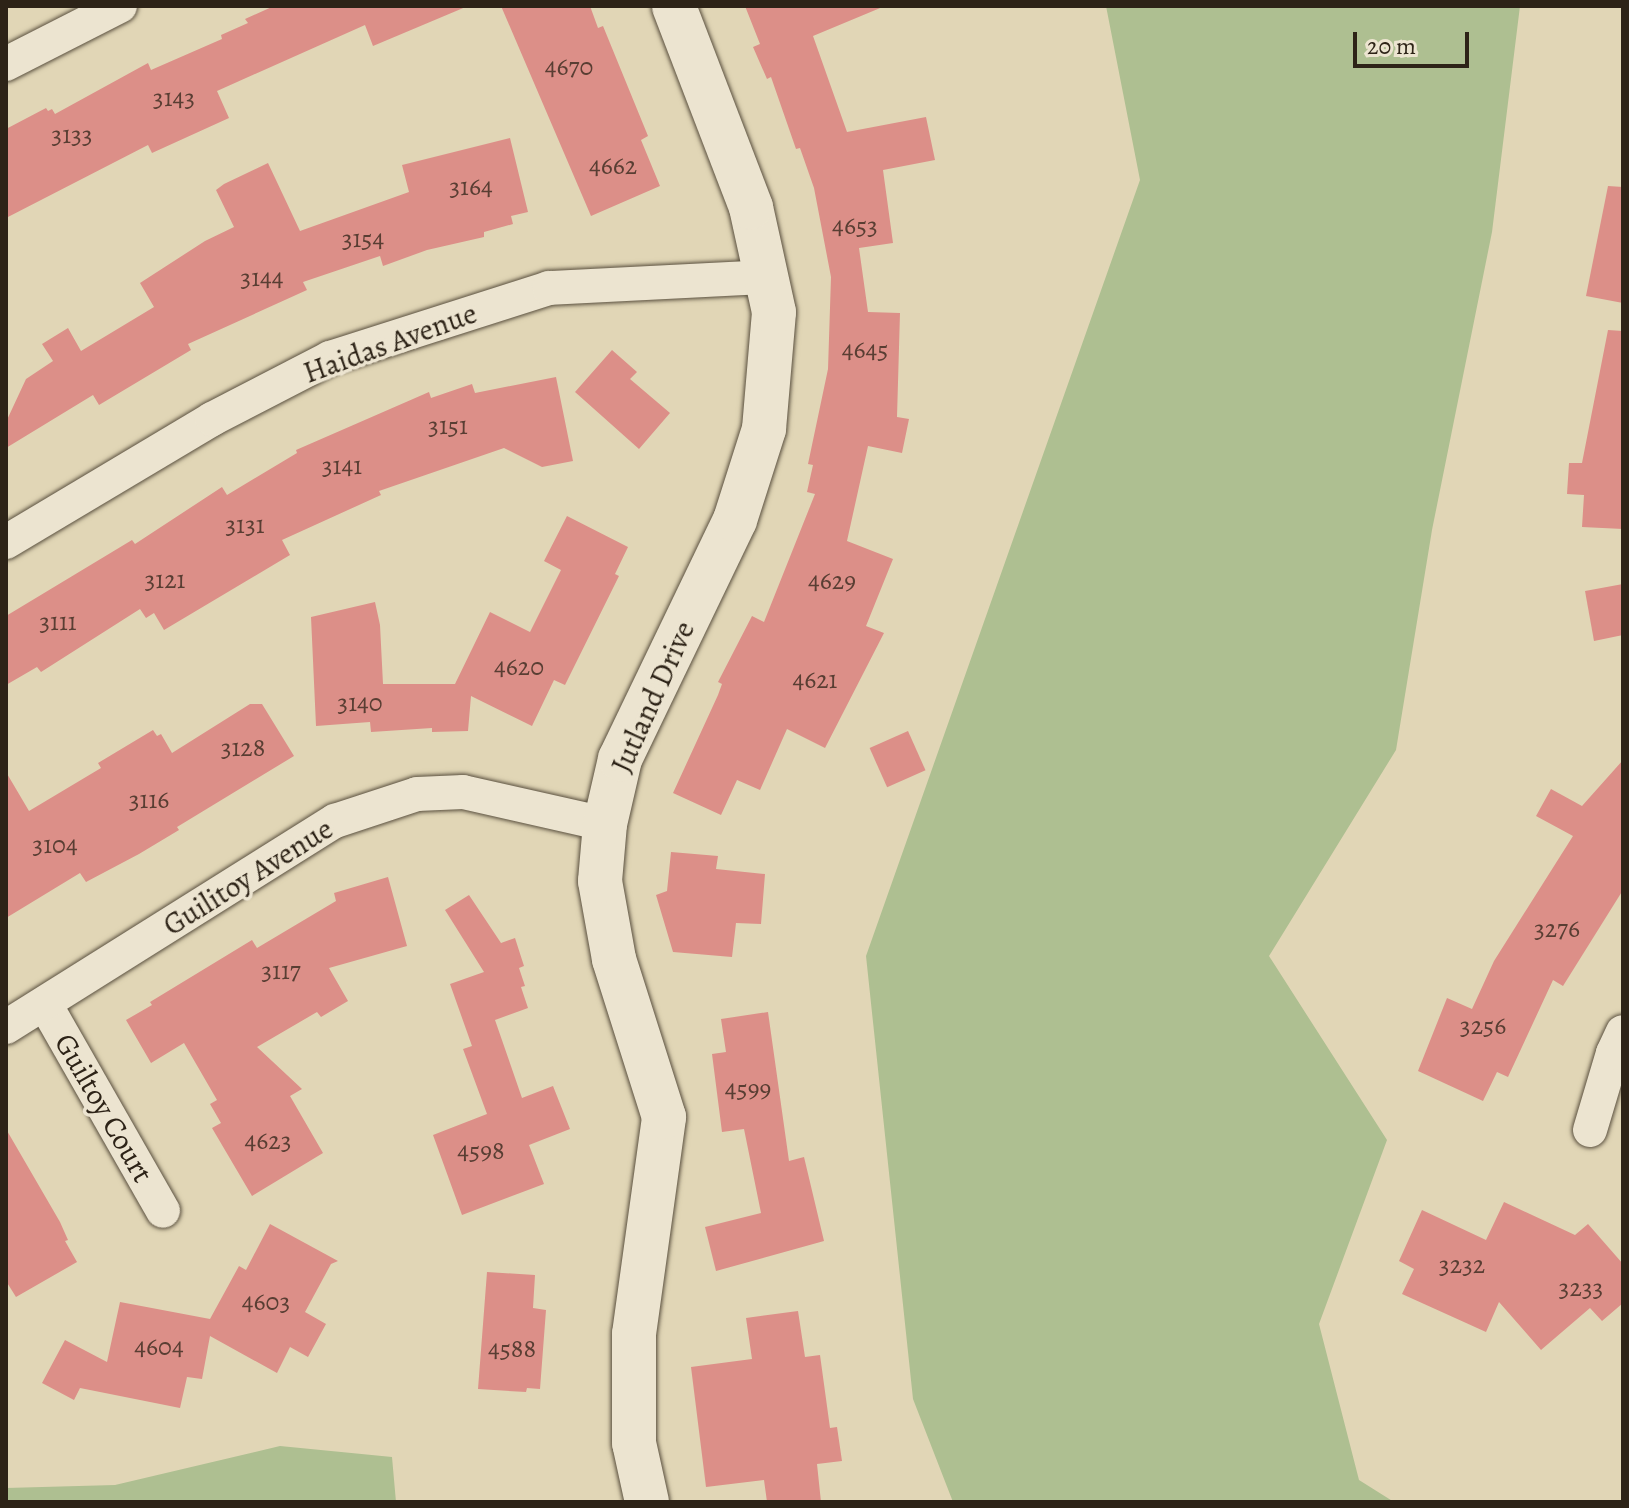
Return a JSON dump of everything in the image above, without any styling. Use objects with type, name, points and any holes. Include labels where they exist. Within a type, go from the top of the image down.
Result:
[{"type":"street","points":[[6,64],[120,6]]},
{"type":"street","name":"Jutland Drive","points":[[647,1502],[634,1443],[634,1334],[664,1117],[614,959],[600,881],[605,824],[620,759],[735,520],[764,429],[774,312],[751,207],[674,6]]},
{"type":"street","name":"Haidas Avenue","points":[[6,542],[212,419],[330,358],[549,288],[767,277]]},
{"type":"street","name":"Guilitoy Avenue","points":[[6,1027],[335,821],[417,794],[463,792],[605,824]]},
{"type":"street","name":"Guiltoy Court","points":[[45,1004],[163,1211]]},
{"type":"street","points":[[1590,1130],[1613,1053],[1623,1032]]},
{"type":"green space","points":[[1106,6],[1520,6],[1492,232],[1432,530],[1396,750],[1269,956],[1387,1140],[1319,1324],[1359,1480],[1394,1502],[953,1502],[913,1399],[866,956],[1140,180]]},
{"type":"green space","points":[[280,1446],[392,1457],[396,1502],[6,1502],[6,1488],[115,1485]]},
{"type":"building","points":[[274,6],[468,6],[373,46],[365,25],[217,91],[229,118],[152,153],[148,145],[6,218],[6,129],[46,108],[48,111],[52,109],[55,114],[148,63],[151,70],[222,39],[221,35],[248,23],[245,19]]},
{"type":"building","points":[[501,6],[590,6],[598,28],[603,26],[648,136],[641,140],[660,186],[591,216]]},
{"type":"building","points":[[745,6],[885,6],[813,36],[847,132],[926,117],[935,160],[883,170],[893,243],[859,248],[868,312],[900,313],[897,417],[909,419],[902,453],[868,446],[847,541],[893,559],[866,626],[884,633],[825,748],[787,729],[760,790],[737,780],[721,815],[673,793],[718,695],[722,684],[718,682],[752,616],[764,622],[815,494],[807,492],[813,465],[808,464],[828,369],[831,277],[814,188],[800,148],[796,149],[771,77],[767,79],[753,47],[760,44]]},
{"type":"building","points":[[510,138],[528,212],[511,216],[513,224],[484,232],[484,237],[427,250],[383,266],[380,256],[303,282],[307,290],[188,344],[191,350],[99,405],[93,395],[6,448],[6,422],[26,379],[53,361],[42,344],[68,328],[81,351],[154,307],[140,283],[205,241],[234,227],[216,190],[224,184],[268,163],[300,231],[409,192],[402,165]]},
{"type":"building","points":[[1608,186],[1623,187],[1623,303],[1586,296]]},
{"type":"building","points":[[1608,330],[1623,331],[1623,529],[1582,527],[1584,495],[1567,494],[1569,463],[1582,463]]},
{"type":"building","points":[[612,350],[637,372],[630,379],[670,413],[639,449],[575,392]]},
{"type":"building","points":[[556,377],[573,461],[542,467],[504,448],[379,491],[381,495],[282,540],[290,555],[164,630],[154,613],[146,618],[140,609],[41,672],[37,667],[6,685],[6,616],[132,540],[135,544],[222,487],[227,495],[297,453],[296,450],[429,392],[431,398],[472,384],[475,393]]},
{"type":"building","points":[[567,516],[628,547],[615,574],[619,576],[565,685],[554,680],[532,726],[471,696],[468,731],[432,732],[432,728],[371,732],[370,722],[316,726],[311,617],[375,602],[380,625],[383,684],[455,684],[490,612],[530,632],[561,570],[544,561]]},
{"type":"building","points":[[1623,584],[1623,635],[1594,641],[1585,591]]},
{"type":"building","points":[[250,704],[262,704],[294,756],[177,827],[179,830],[139,854],[86,882],[80,873],[6,918],[6,772],[29,811],[101,768],[98,763],[153,730],[157,736],[161,734],[172,753]]},
{"type":"building","points":[[908,731],[925,770],[887,787],[870,748]]},
{"type":"building","points":[[1623,760],[1623,890],[1563,986],[1553,980],[1508,1077],[1497,1072],[1483,1101],[1418,1071],[1447,998],[1472,1009],[1494,961],[1573,836],[1536,816],[1551,789],[1582,806]]},
{"type":"building","points":[[671,852],[718,856],[716,869],[765,874],[761,924],[736,923],[732,957],[673,952],[656,895],[667,891]]},
{"type":"building","points":[[388,877],[407,946],[329,968],[348,1001],[321,1017],[317,1012],[257,1047],[302,1089],[290,1096],[323,1153],[252,1196],[212,1128],[221,1123],[210,1104],[217,1100],[184,1043],[151,1063],[126,1020],[252,940],[257,948],[336,901],[334,893]]},
{"type":"building","points":[[469,895],[501,943],[515,938],[524,966],[519,968],[528,1008],[495,1020],[522,1098],[553,1086],[570,1129],[529,1145],[544,1184],[462,1215],[433,1135],[487,1114],[463,1049],[472,1046],[450,984],[484,972],[445,910]]},
{"type":"building","points":[[768,1012],[789,1161],[804,1157],[824,1241],[716,1271],[705,1227],[761,1213],[744,1129],[722,1132],[712,1054],[726,1052],[721,1019]]},
{"type":"building","points":[[6,1129],[60,1222],[68,1240],[65,1241],[77,1262],[16,1297],[6,1281]]},
{"type":"building","points":[[1504,1202],[1575,1235],[1588,1224],[1623,1264],[1623,1303],[1602,1321],[1590,1308],[1541,1350],[1499,1302],[1486,1332],[1402,1294],[1414,1269],[1399,1261],[1422,1210],[1486,1240]]},
{"type":"building","points":[[270,1224],[338,1261],[331,1264],[305,1312],[326,1324],[308,1357],[290,1347],[277,1373],[210,1336],[202,1379],[187,1377],[180,1408],[80,1388],[74,1400],[42,1383],[65,1340],[107,1362],[120,1302],[210,1319],[239,1266],[246,1270]]},
{"type":"building","points":[[487,1272],[535,1275],[533,1308],[546,1310],[540,1389],[527,1388],[526,1392],[478,1389]]},
{"type":"building","points":[[798,1311],[805,1357],[820,1355],[830,1428],[837,1427],[842,1461],[817,1464],[821,1502],[767,1502],[764,1480],[706,1487],[691,1367],[752,1359],[746,1318]]}]
